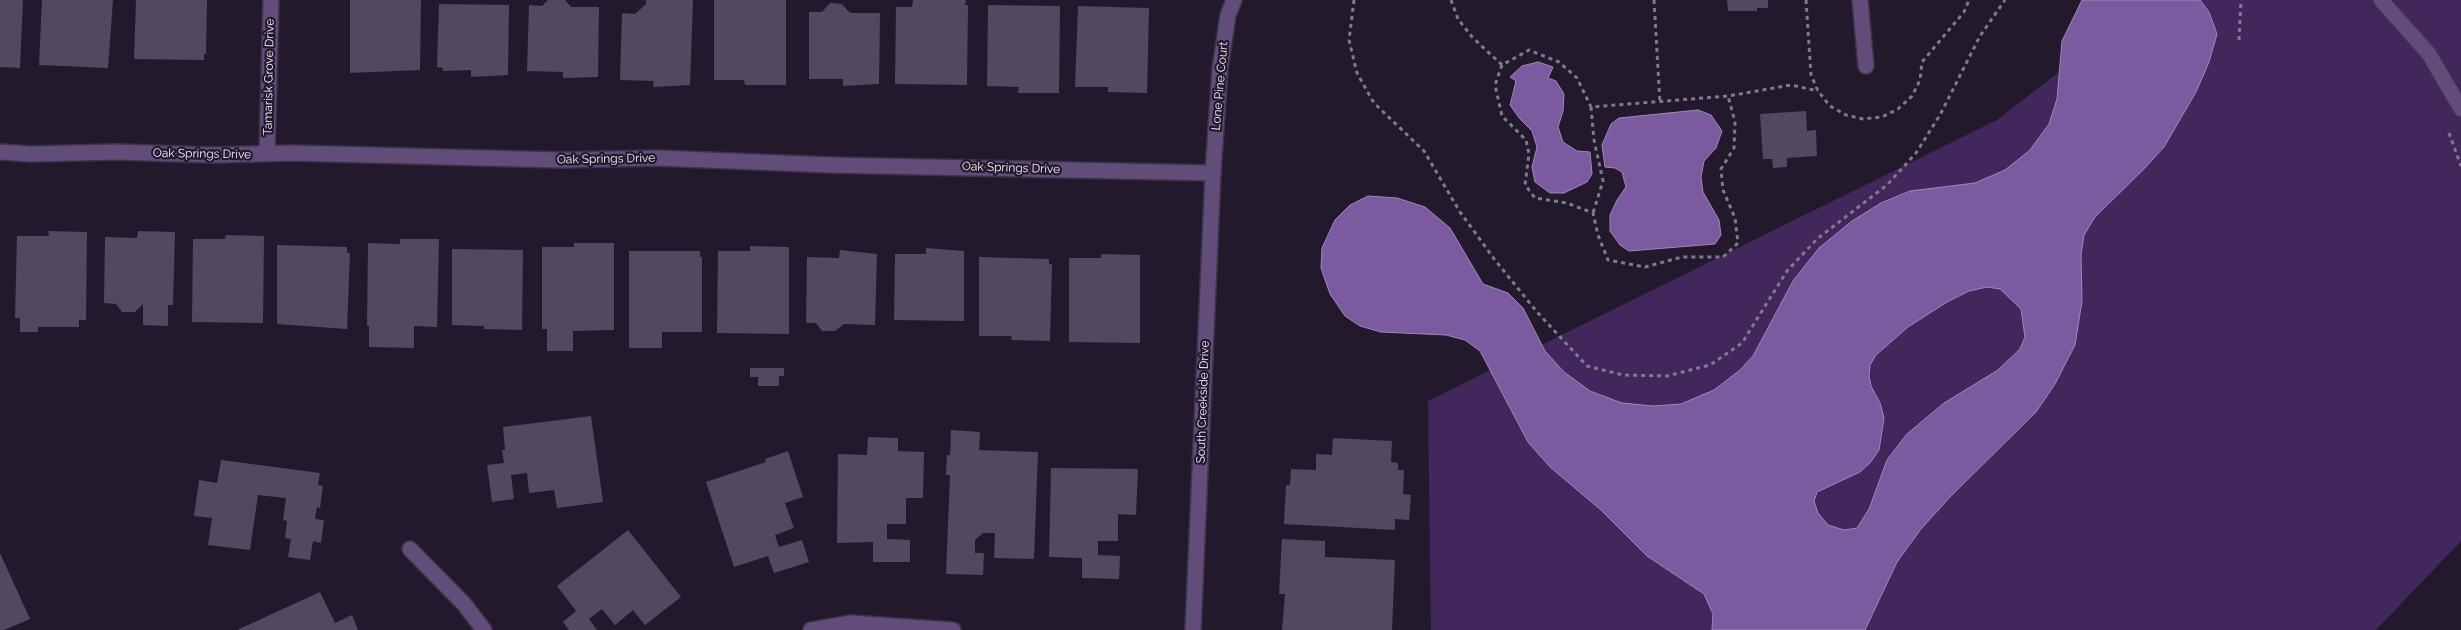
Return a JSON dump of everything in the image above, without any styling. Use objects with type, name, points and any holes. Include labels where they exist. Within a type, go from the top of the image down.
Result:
[{"type":"street","name":"Tamarisk Grove Drive","points":[[267,154],[271,0]]},
{"type":"street","name":"Lone Pine Court","points":[[1213,173],[1220,68],[1228,15],[1234,0]]},
{"type":"street","points":[[1860,0],[1866,66]]},
{"type":"street","points":[[2381,0],[2429,54],[2461,109]]},
{"type":"street","name":"Oak Springs Drive","points":[[0,152],[294,153],[560,160],[657,158],[830,165],[1213,173]]},
{"type":"street","name":"South Creekside Drive","points":[[1193,630],[1213,173]]},
{"type":"street","points":[[410,549],[464,604],[484,630]]},
{"type":"street","points":[[811,630],[851,623],[953,630]]},
{"type":"path","points":[[1354,0],[1349,40],[1357,73],[1374,103],[1424,151],[1460,212],[1495,260],[1537,312],[1587,366],[1623,374],[1667,376],[1710,365],[1742,344],[1787,271],[1817,239],[1887,185],[1916,153],[1940,115],[1980,36],[2005,0]]},
{"type":"path","points":[[1451,0],[1458,19],[1473,38],[1502,65]]},
{"type":"path","points":[[1654,0],[1660,103]]},
{"type":"path","points":[[1806,0],[1811,75],[1818,91],[1830,106],[1846,115],[1863,119],[1882,117],[1898,109],[1912,96],[1920,80],[1922,62],[1964,12],[1969,0]]},
{"type":"path","points":[[2239,40],[2241,0]]},
{"type":"path","points":[[1593,212],[1567,204],[1535,198],[1525,185],[1529,154],[1526,140],[1502,116],[1494,85],[1502,65],[1530,50],[1559,62],[1577,78],[1591,108],[1594,140],[1602,181],[1593,212],[1598,235],[1608,260],[1645,267],[1682,256],[1723,257],[1738,242],[1735,218],[1723,190],[1720,169],[1734,148],[1735,122],[1728,96]]},
{"type":"path","points":[[1591,108],[1728,96],[1791,85],[1818,91]]},
{"type":"shaded area","points":[[2082,0],[2200,0],[2209,12],[2217,34],[2209,62],[2196,92],[2164,147],[2095,217],[2084,235],[2081,255],[2082,301],[2075,345],[2055,384],[2036,412],[1950,497],[1921,529],[1897,562],[1865,630],[1712,630],[1713,614],[1704,594],[1647,556],[1601,510],[1550,467],[1528,442],[1480,351],[1465,340],[1446,335],[1381,332],[1360,326],[1345,316],[1330,294],[1321,268],[1322,248],[1335,220],[1350,205],[1368,196],[1397,198],[1425,207],[1450,228],[1483,284],[1508,293],[1523,308],[1545,351],[1564,372],[1590,391],[1622,403],[1653,406],[1681,404],[1714,390],[1740,370],[1753,356],[1793,281],[1819,248],[1852,221],[1881,203],[1910,191],[1975,183],[2005,170],[2030,150],[2049,124],[2057,99],[2062,41]],"holes":[[[1987,287],[2000,289],[2021,309],[2025,337],[2020,349],[1998,370],[1944,403],[1907,434],[1887,460],[1869,509],[1857,528],[1844,530],[1828,525],[1818,513],[1814,501],[1817,492],[1860,472],[1870,463],[1879,450],[1884,418],[1869,376],[1870,365],[1876,355],[1908,327],[1947,302],[1969,291]]]},
{"type":"shaded area","points":[[2152,0],[2461,0],[2461,541],[2376,630],[1431,630],[1428,401],[1997,120]]},
{"type":"shaded area","points":[[1538,62],[1553,67],[1548,78],[1556,81],[1564,94],[1563,111],[1558,127],[1563,142],[1577,151],[1590,152],[1592,174],[1587,182],[1564,193],[1550,193],[1535,182],[1532,167],[1537,147],[1532,131],[1510,105],[1516,81],[1510,77],[1522,66]]},
{"type":"shaded area","points":[[1698,110],[1711,115],[1722,131],[1716,148],[1704,161],[1701,177],[1703,192],[1719,220],[1721,235],[1715,244],[1629,251],[1620,245],[1610,231],[1610,215],[1626,187],[1622,172],[1615,168],[1605,167],[1602,145],[1611,124],[1619,118]]},
{"type":"building","points":[[0,0],[23,0],[20,68],[0,67]]},
{"type":"building","points":[[42,0],[113,0],[108,68],[39,65]]},
{"type":"building","points":[[136,0],[207,0],[206,54],[204,54],[204,60],[134,59]]},
{"type":"building","points":[[350,0],[421,0],[420,70],[350,73]]},
{"type":"building","points":[[548,0],[565,0],[571,7],[599,7],[598,77],[563,78],[563,72],[527,71],[529,5],[542,6]]},
{"type":"building","points":[[646,0],[693,0],[690,85],[653,87],[654,81],[620,80],[622,13],[635,14],[646,4]]},
{"type":"building","points":[[714,0],[786,0],[786,85],[745,85],[744,80],[714,80]]},
{"type":"building","points":[[913,0],[966,0],[965,5],[968,5],[967,85],[895,84],[896,7],[912,7]]},
{"type":"building","points":[[1727,0],[1768,0],[1768,8],[1757,8],[1757,11],[1728,11]]},
{"type":"building","points":[[830,3],[842,4],[850,13],[880,13],[879,84],[843,86],[843,79],[809,79],[809,12],[822,12]]},
{"type":"building","points":[[439,4],[509,5],[508,75],[471,77],[471,70],[443,71],[443,68],[437,67]]},
{"type":"building","points":[[988,5],[1060,6],[1059,93],[1018,93],[1019,87],[987,86]]},
{"type":"building","points":[[1078,6],[1149,8],[1147,93],[1108,92],[1108,87],[1075,87]]},
{"type":"building","points":[[1806,111],[1807,131],[1816,130],[1817,156],[1787,158],[1787,167],[1773,168],[1772,159],[1763,159],[1760,114]]},
{"type":"building","points":[[48,231],[87,232],[86,320],[79,320],[79,327],[38,327],[38,332],[20,332],[20,318],[15,318],[17,236],[49,236]]},
{"type":"building","points":[[138,231],[175,232],[173,305],[168,305],[168,326],[143,325],[143,304],[135,312],[122,312],[116,304],[104,303],[105,237],[137,238]]},
{"type":"building","points":[[226,235],[264,236],[263,323],[192,322],[193,239],[225,239]]},
{"type":"building","points":[[400,239],[439,239],[437,327],[414,326],[414,348],[369,347],[369,326],[367,326],[368,243],[400,244]]},
{"type":"building","points":[[574,243],[614,243],[614,330],[573,331],[573,351],[547,351],[547,329],[542,329],[542,247],[574,247]]},
{"type":"building","points":[[277,245],[347,247],[347,253],[350,253],[347,329],[277,324]]},
{"type":"building","points":[[750,246],[789,247],[789,334],[717,333],[718,251],[750,251]]},
{"type":"building","points":[[926,248],[964,251],[964,321],[894,320],[895,254],[926,254]]},
{"type":"building","points":[[452,249],[523,250],[522,330],[484,329],[484,326],[452,325]]},
{"type":"building","points":[[840,250],[877,254],[875,325],[844,324],[835,331],[822,331],[816,323],[806,323],[807,257],[839,258]]},
{"type":"building","points":[[629,251],[700,251],[700,257],[702,257],[702,332],[662,332],[662,348],[629,348]]},
{"type":"building","points":[[1101,254],[1140,255],[1140,343],[1069,342],[1069,258],[1101,258]]},
{"type":"building","points":[[979,257],[1049,259],[1049,264],[1052,264],[1050,341],[1012,340],[1011,336],[979,336]]},
{"type":"building","points":[[750,368],[784,368],[784,376],[779,376],[779,386],[758,386],[758,377],[750,377]]},
{"type":"building","points":[[591,416],[603,502],[557,508],[554,490],[529,493],[527,473],[511,475],[514,499],[492,502],[487,465],[504,463],[502,450],[505,450],[503,427]]},
{"type":"building","points":[[951,430],[980,432],[979,450],[1038,452],[1034,559],[994,558],[995,533],[983,533],[975,540],[975,553],[984,553],[983,575],[946,574],[950,475],[946,475],[947,455],[950,455]]},
{"type":"building","points":[[868,437],[898,438],[898,451],[924,452],[923,498],[906,498],[906,524],[887,524],[887,539],[910,540],[910,562],[873,562],[873,542],[837,543],[838,454],[867,455]]},
{"type":"building","points":[[1333,438],[1392,441],[1391,462],[1398,463],[1398,470],[1404,470],[1403,494],[1411,495],[1409,520],[1395,519],[1395,530],[1284,524],[1286,485],[1290,485],[1291,469],[1316,470],[1316,454],[1332,455]]},
{"type":"building","points":[[788,451],[803,497],[785,503],[794,528],[775,535],[779,547],[802,540],[809,562],[774,573],[768,556],[734,567],[706,482],[766,462],[765,459]]},
{"type":"building","points":[[221,460],[320,473],[318,485],[323,486],[320,508],[317,507],[315,519],[324,520],[321,543],[313,541],[310,560],[288,557],[291,539],[285,538],[287,521],[283,520],[286,498],[258,495],[250,550],[208,545],[212,518],[194,516],[199,480],[217,483]]},
{"type":"building","points":[[1051,468],[1138,469],[1136,515],[1118,514],[1118,541],[1098,541],[1098,555],[1120,556],[1119,579],[1082,578],[1082,558],[1049,557]]},
{"type":"building","points":[[628,530],[681,597],[645,625],[633,610],[615,625],[602,609],[589,619],[597,630],[569,630],[563,622],[576,611],[557,586]]},
{"type":"building","points":[[1282,539],[1325,541],[1325,557],[1395,560],[1392,630],[1282,630],[1285,594],[1279,594]]},
{"type":"building","points":[[0,553],[30,619],[4,630],[0,630]]},
{"type":"building","points":[[320,592],[335,623],[352,615],[358,630],[237,630]]}]
